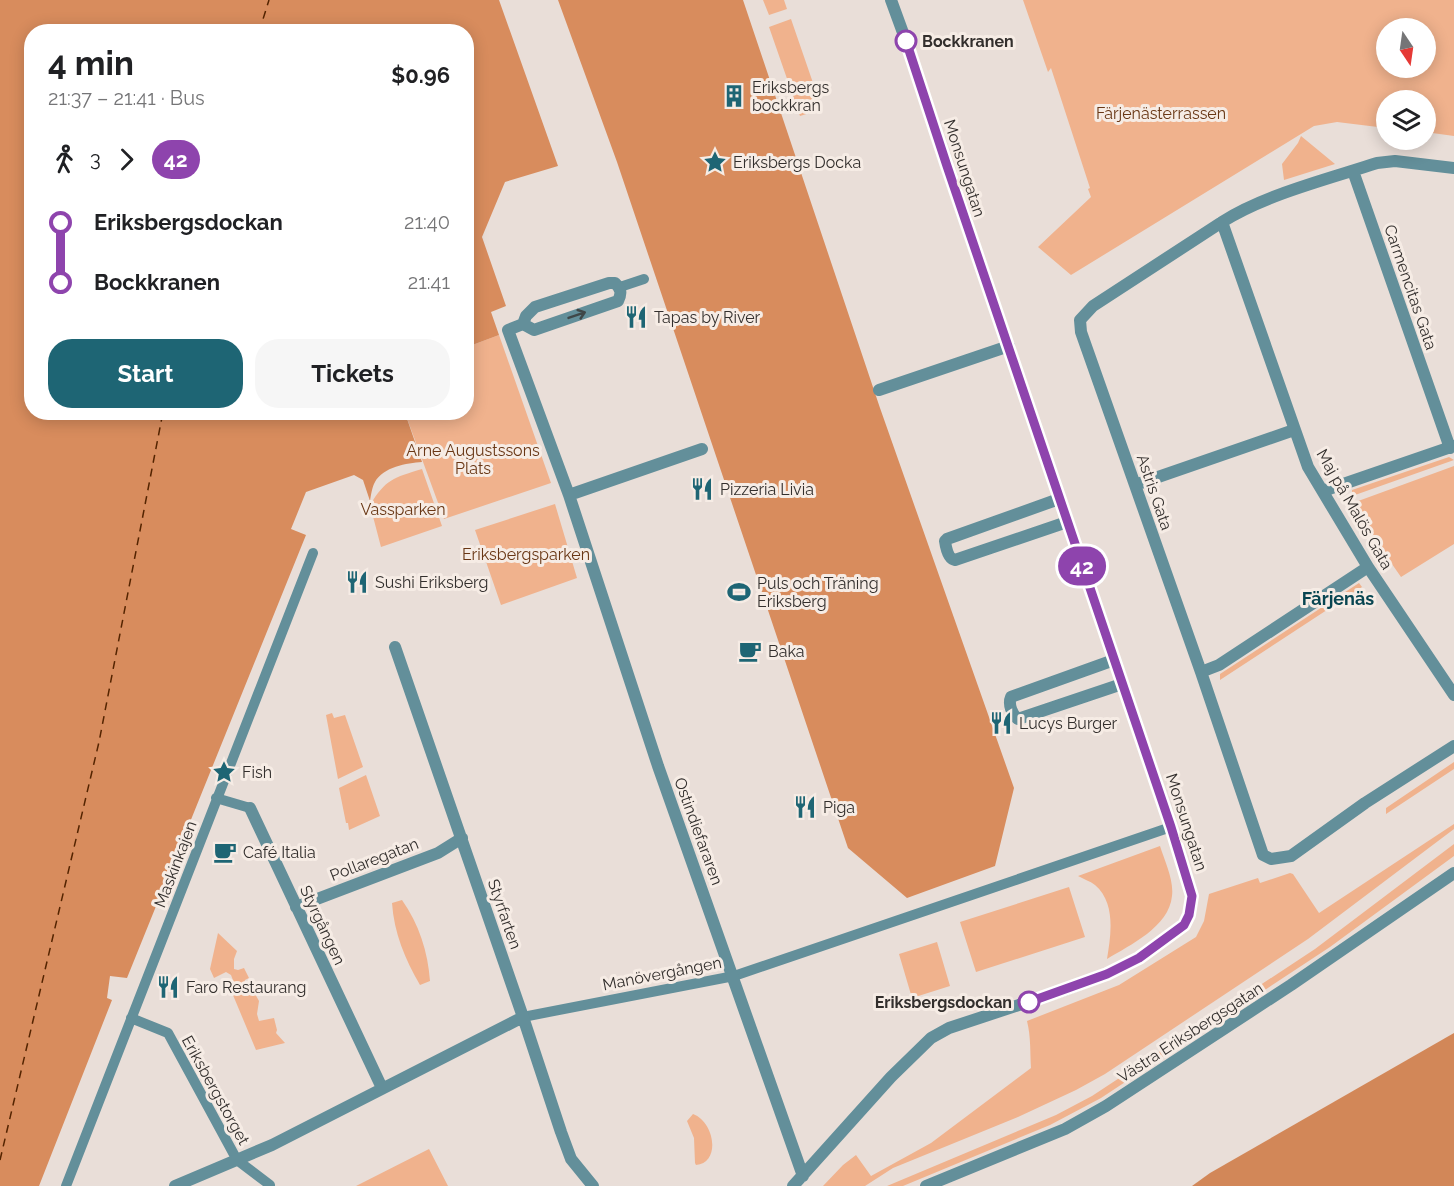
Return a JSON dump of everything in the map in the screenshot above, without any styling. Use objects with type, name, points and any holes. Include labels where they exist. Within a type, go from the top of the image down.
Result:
[{"type":"street","name":"Monsungatan","points":[[793,1186],[891,1077],[931,1038],[949,1028],[1107,974],[1139,958],[1184,925],[1189,915],[1192,896],[1171,827],[891,0]]},
{"type":"street","name":"Astris Gata","points":[[1454,168],[1395,161],[1377,163],[1261,202],[1236,213],[1093,306],[1080,320],[1081,332],[1202,672],[1263,855],[1271,859],[1291,856],[1365,803],[1454,746]]},
{"type":"street","name":"Carmencitas Gata","points":[[1353,171],[1452,447]]},
{"type":"street","name":"Maj på Malös Gata","points":[[1222,222],[1308,467],[1368,567],[1454,695]]},
{"type":"street","name":"Ostindiefararen","points":[[644,279],[620,287],[615,283],[609,283],[535,307],[526,316],[523,324],[508,330],[568,495],[658,766],[803,1176]]},
{"type":"street","points":[[523,324],[534,330],[618,301],[621,295],[620,287]]},
{"type":"street","points":[[879,390],[1009,346]]},
{"type":"street","points":[[1135,485],[1294,430]]},
{"type":"street","points":[[1323,491],[1452,447]]},
{"type":"street","points":[[568,495],[702,449]]},
{"type":"street","points":[[1059,499],[947,539],[945,546],[949,556],[955,560],[1067,522]]},
{"type":"street","name":"Maskinkajen","points":[[66,1186],[313,553]]},
{"type":"street","points":[[1202,672],[1219,665],[1368,567]]},
{"type":"street","name":"Styrfarten","points":[[395,647],[572,1159],[592,1186]]},
{"type":"street","points":[[1114,660],[1011,698],[1014,716],[1018,719],[1122,684]]},
{"type":"street","name":"Styrgången","points":[[216,798],[250,808],[382,1088]]},
{"type":"street","name":"Manövergången","points":[[175,1186],[272,1145],[523,1017],[734,976],[1171,827]]},
{"type":"street","name":"Pollaregatan","points":[[296,907],[438,852],[462,838]]},
{"type":"street","name":"Västra Eriksbergsgatan","points":[[926,1186],[1065,1129],[1106,1106],[1291,985],[1454,873]]},
{"type":"street","name":"Eriksbergstorget","points":[[131,1018],[168,1033],[237,1160],[270,1185]]},
{"type":"green space","points":[[763,0],[784,0],[787,9],[769,15]]},
{"type":"green space","name":"Färjenästerrassen","points":[[1023,0],[1454,0],[1454,136],[1436,134],[1436,90],[1376,90],[1376,127],[1337,122],[1314,126],[1071,275],[1038,247],[1091,197],[1051,68],[1048,72]]},
{"type":"green space","points":[[791,19],[822,109],[800,116],[769,27]]},
{"type":"green space","points":[[1301,136],[1335,164],[1284,180],[1282,164]]},
{"type":"green space","name":"Arne Augustssons Plats","points":[[499,335],[551,483],[444,519],[408,420],[474,420],[474,344]]},
{"type":"green space","points":[[1449,457],[1454,460],[1355,495],[1352,493],[1352,490]]},
{"type":"green space","points":[[1454,466],[1454,544],[1401,577],[1350,504]]},
{"type":"green space","name":"Vassparken","points":[[422,469],[442,526],[381,547],[370,505],[391,481]]},
{"type":"green space","name":"Eriksbergsparken","points":[[555,504],[577,578],[501,605],[475,530]]},
{"type":"green space","points":[[1359,583],[1362,587],[1220,680],[1220,674]]},
{"type":"green space","points":[[332,713],[334,718],[345,715],[363,767],[338,779],[326,715]]},
{"type":"green space","points":[[1454,762],[1454,769],[1386,814],[1386,808]]},
{"type":"green space","points":[[366,775],[380,816],[349,830],[339,788]]},
{"type":"green space","points":[[1454,824],[1454,829],[1308,939],[1105,1074],[1018,1117],[893,1168],[865,1186],[823,1186],[856,1155],[871,1176],[931,1143],[1031,1068],[1027,1021],[1119,985],[1196,937],[1204,921],[1209,894],[1258,878],[1260,883],[1290,873],[1293,874],[1319,913]]},
{"type":"green space","points":[[1454,844],[1454,856],[1330,947],[1101,1098],[1050,1125],[903,1186],[887,1186],[1056,1115],[1092,1096],[1315,949]]},
{"type":"green space","points":[[1160,846],[1172,884],[1169,907],[1164,917],[1147,934],[1107,959],[1110,920],[1106,901],[1102,892],[1095,885],[1078,876]]},
{"type":"green space","points":[[1069,887],[1085,937],[976,972],[960,922]]},
{"type":"green space","points":[[402,900],[418,929],[427,959],[430,981],[420,985],[405,956],[395,925],[392,903]]},
{"type":"green space","points":[[218,933],[237,951],[234,969],[244,968],[249,978],[245,980],[243,986],[247,996],[254,992],[259,1001],[257,1014],[259,1021],[274,1018],[276,1033],[285,1043],[256,1050],[230,988],[234,983],[231,975],[226,972],[214,978],[210,969]]},
{"type":"green space","points":[[937,942],[950,986],[912,998],[899,954]]},
{"type":"green space","points":[[693,1114],[706,1125],[712,1142],[709,1157],[704,1163],[696,1165],[694,1138],[687,1121]]},
{"type":"green space","points":[[429,1149],[448,1186],[356,1186]]},
{"type":"shaded area","points":[[0,0],[499,0],[558,166],[505,182],[482,237],[506,306],[491,312],[499,335],[474,344],[474,24],[24,24],[24,420],[407,420],[422,462],[389,469],[374,484],[370,501],[363,480],[354,475],[306,492],[291,529],[306,535],[127,978],[110,976],[107,998],[112,1000],[39,1186],[0,1186]]},
{"type":"shaded area","points":[[558,0],[743,0],[880,408],[1014,788],[995,866],[907,898],[848,848],[617,162]]},
{"type":"shaded area","points":[[1454,1033],[1454,1186],[1192,1186],[1210,1173]]},
{"type":"ferry route","points":[[262,24],[269,0]]},
{"type":"ferry route","points":[[0,1160],[99,742],[161,420]]},
{"type":"bus line","name":"42","points":[[906,41],[1191,887],[1191,905],[1184,925],[1139,958],[1107,974],[1029,1002]]},
{"type":"place","name":"Bockkranen","points":[[906,41]]},
{"type":"place","name":"Eriksbergs bockkran","points":[[734,96]]},
{"type":"place","name":"Eriksbergs Docka","points":[[715,162]]},
{"type":"place","name":"Tapas by River","points":[[636,317]]},
{"type":"place","name":"Pizzeria Livia","points":[[702,489]]},
{"type":"place","name":"Sushi Eriksberg","points":[[357,582]]},
{"type":"place","name":"Puls och Träning Eriksberg","points":[[739,592]]},
{"type":"place","name":"Baka","points":[[750,651]]},
{"type":"place","name":"Lucys Burger","points":[[1001,723]]},
{"type":"place","name":"Fish","points":[[224,772]]},
{"type":"place","name":"Piga","points":[[805,807]]},
{"type":"place","name":"Café Italia","points":[[225,852]]},
{"type":"place","name":"Faro Restaurang","points":[[168,987]]},
{"type":"place","name":"Eriksbergsdockan","points":[[1029,1002]]},
{"type":"district","name":"Färjenäs","points":[[1338,599]]}]
